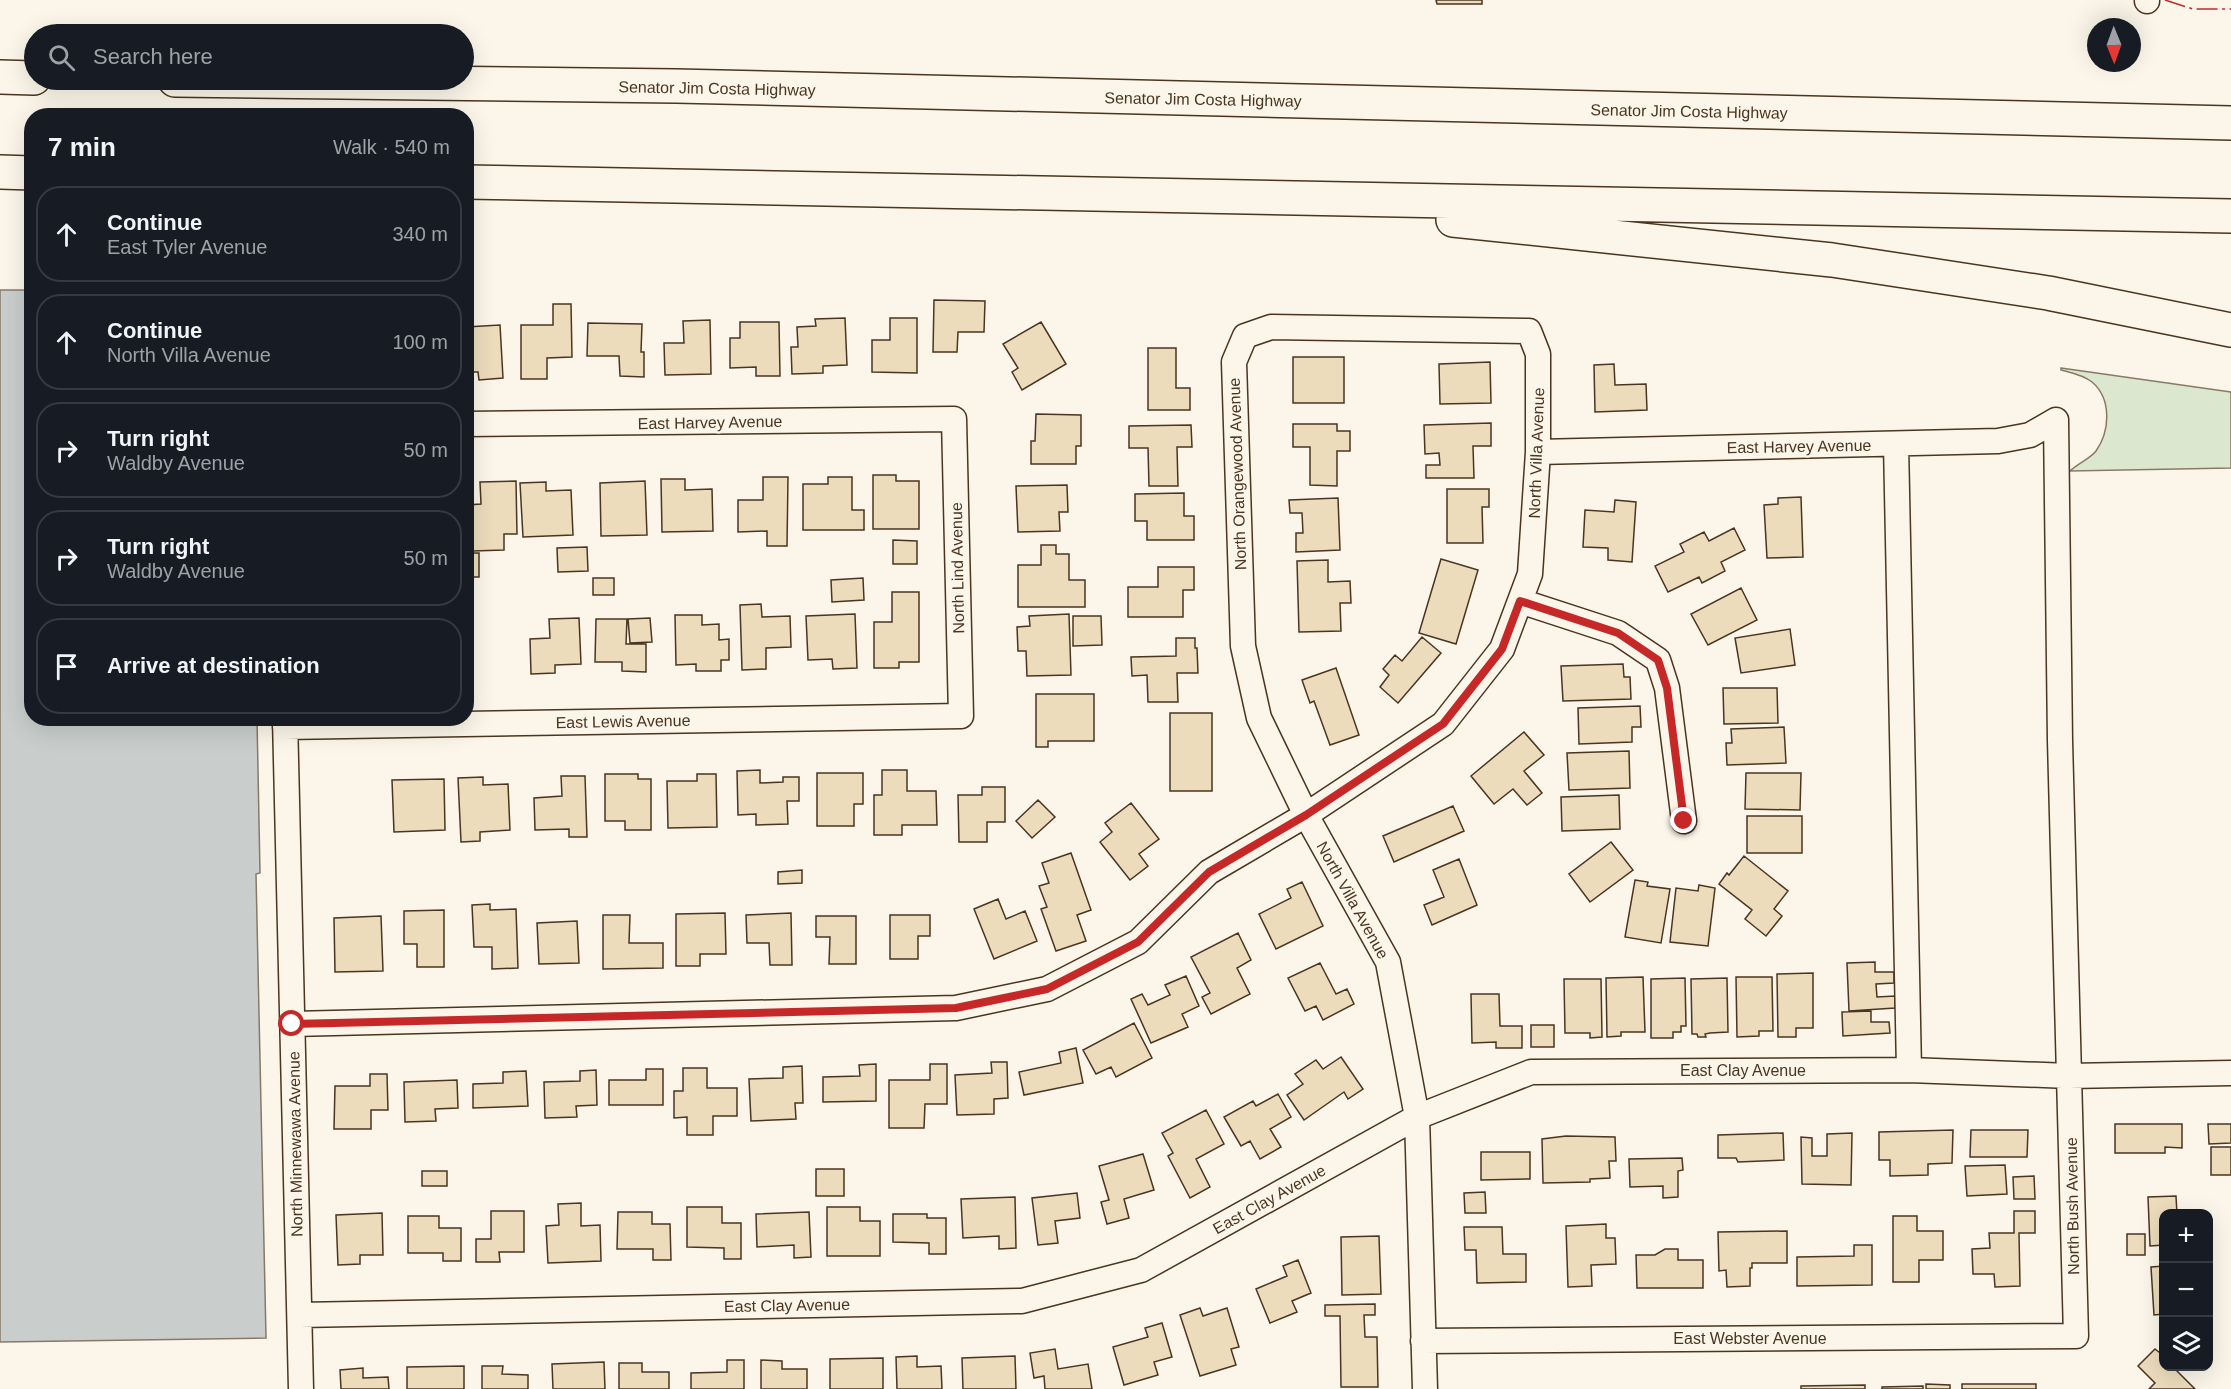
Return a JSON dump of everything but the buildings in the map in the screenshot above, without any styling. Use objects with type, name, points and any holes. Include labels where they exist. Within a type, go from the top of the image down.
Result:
[{"type":"highway","points":[[0,77],[24,78]]},
{"type":"highway","name":"Senator Jim Costa Highway","points":[[474,84],[676,86],[2126,122],[2231,121]]},
{"type":"highway","points":[[0,172],[24,173]]},
{"type":"highway","points":[[474,182],[2231,216]]},
{"type":"highway","points":[[1234,197],[1832,260],[2048,293],[2231,330]]},
{"type":"street","name":"North Orangewood Avenue","points":[[1306,815],[1259,718],[1243,646],[1234,362],[1245,336],[1271,327],[1529,331]]},
{"type":"street","name":"North Villa Avenue","points":[[1425,1389],[1417,1117],[1388,962],[1306,815],[1443,724],[1502,649],[1530,574],[1538,452],[1538,354],[1529,331]]},
{"type":"street","name":"East Harvey Avenue","points":[[474,424],[954,419]]},
{"type":"street","name":"North Lind Avenue","points":[[954,419],[961,716]]},
{"type":"street","name":"East Harvey Avenue","points":[[1538,452],[1998,441],[2031,435],[2056,420]]},
{"type":"street","name":"North Bush Avenue","points":[[2056,420],[2060,741],[2076,1336]]},
{"type":"street","points":[[1896,444],[1909,1070]]},
{"type":"street","points":[[1520,601],[1618,633],[1658,660],[1667,688],[1684,821]]},
{"type":"street","name":"East Lewis Avenue","points":[[474,721],[961,716]]},
{"type":"street","name":"North Minnewawa Avenue","points":[[285,726],[302,1389]]},
{"type":"street","points":[[292,1024],[956,1008],[1047,989],[1138,942],[1209,872],[1306,815]]},
{"type":"street","name":"East Clay Avenue","points":[[300,1315],[1022,1301],[1141,1270],[1417,1117],[1531,1072],[1909,1070],[2069,1076],[2231,1073]]},
{"type":"street","name":"East Webster Avenue","points":[[1423,1341],[2076,1336]]},
{"type":"green space","points":[[2061,368],[2231,392],[2231,468],[2070,471],[2096,451],[2104,434],[2107,415],[2103,397],[2092,382],[2061,370]]},
{"type":"shaded area","points":[[0,290],[24,290],[24,726],[257,726],[260,873],[256,874],[266,1338],[0,1342]]},
{"type":"power","points":[[2165,0],[2193,9],[2231,9]]},
{"type":"route","points":[[292,1024],[956,1008],[1047,989],[1138,942],[1209,872],[1306,815],[1443,724],[1502,649],[1520,601],[1618,633],[1658,660],[1667,688],[1684,821]]}]
